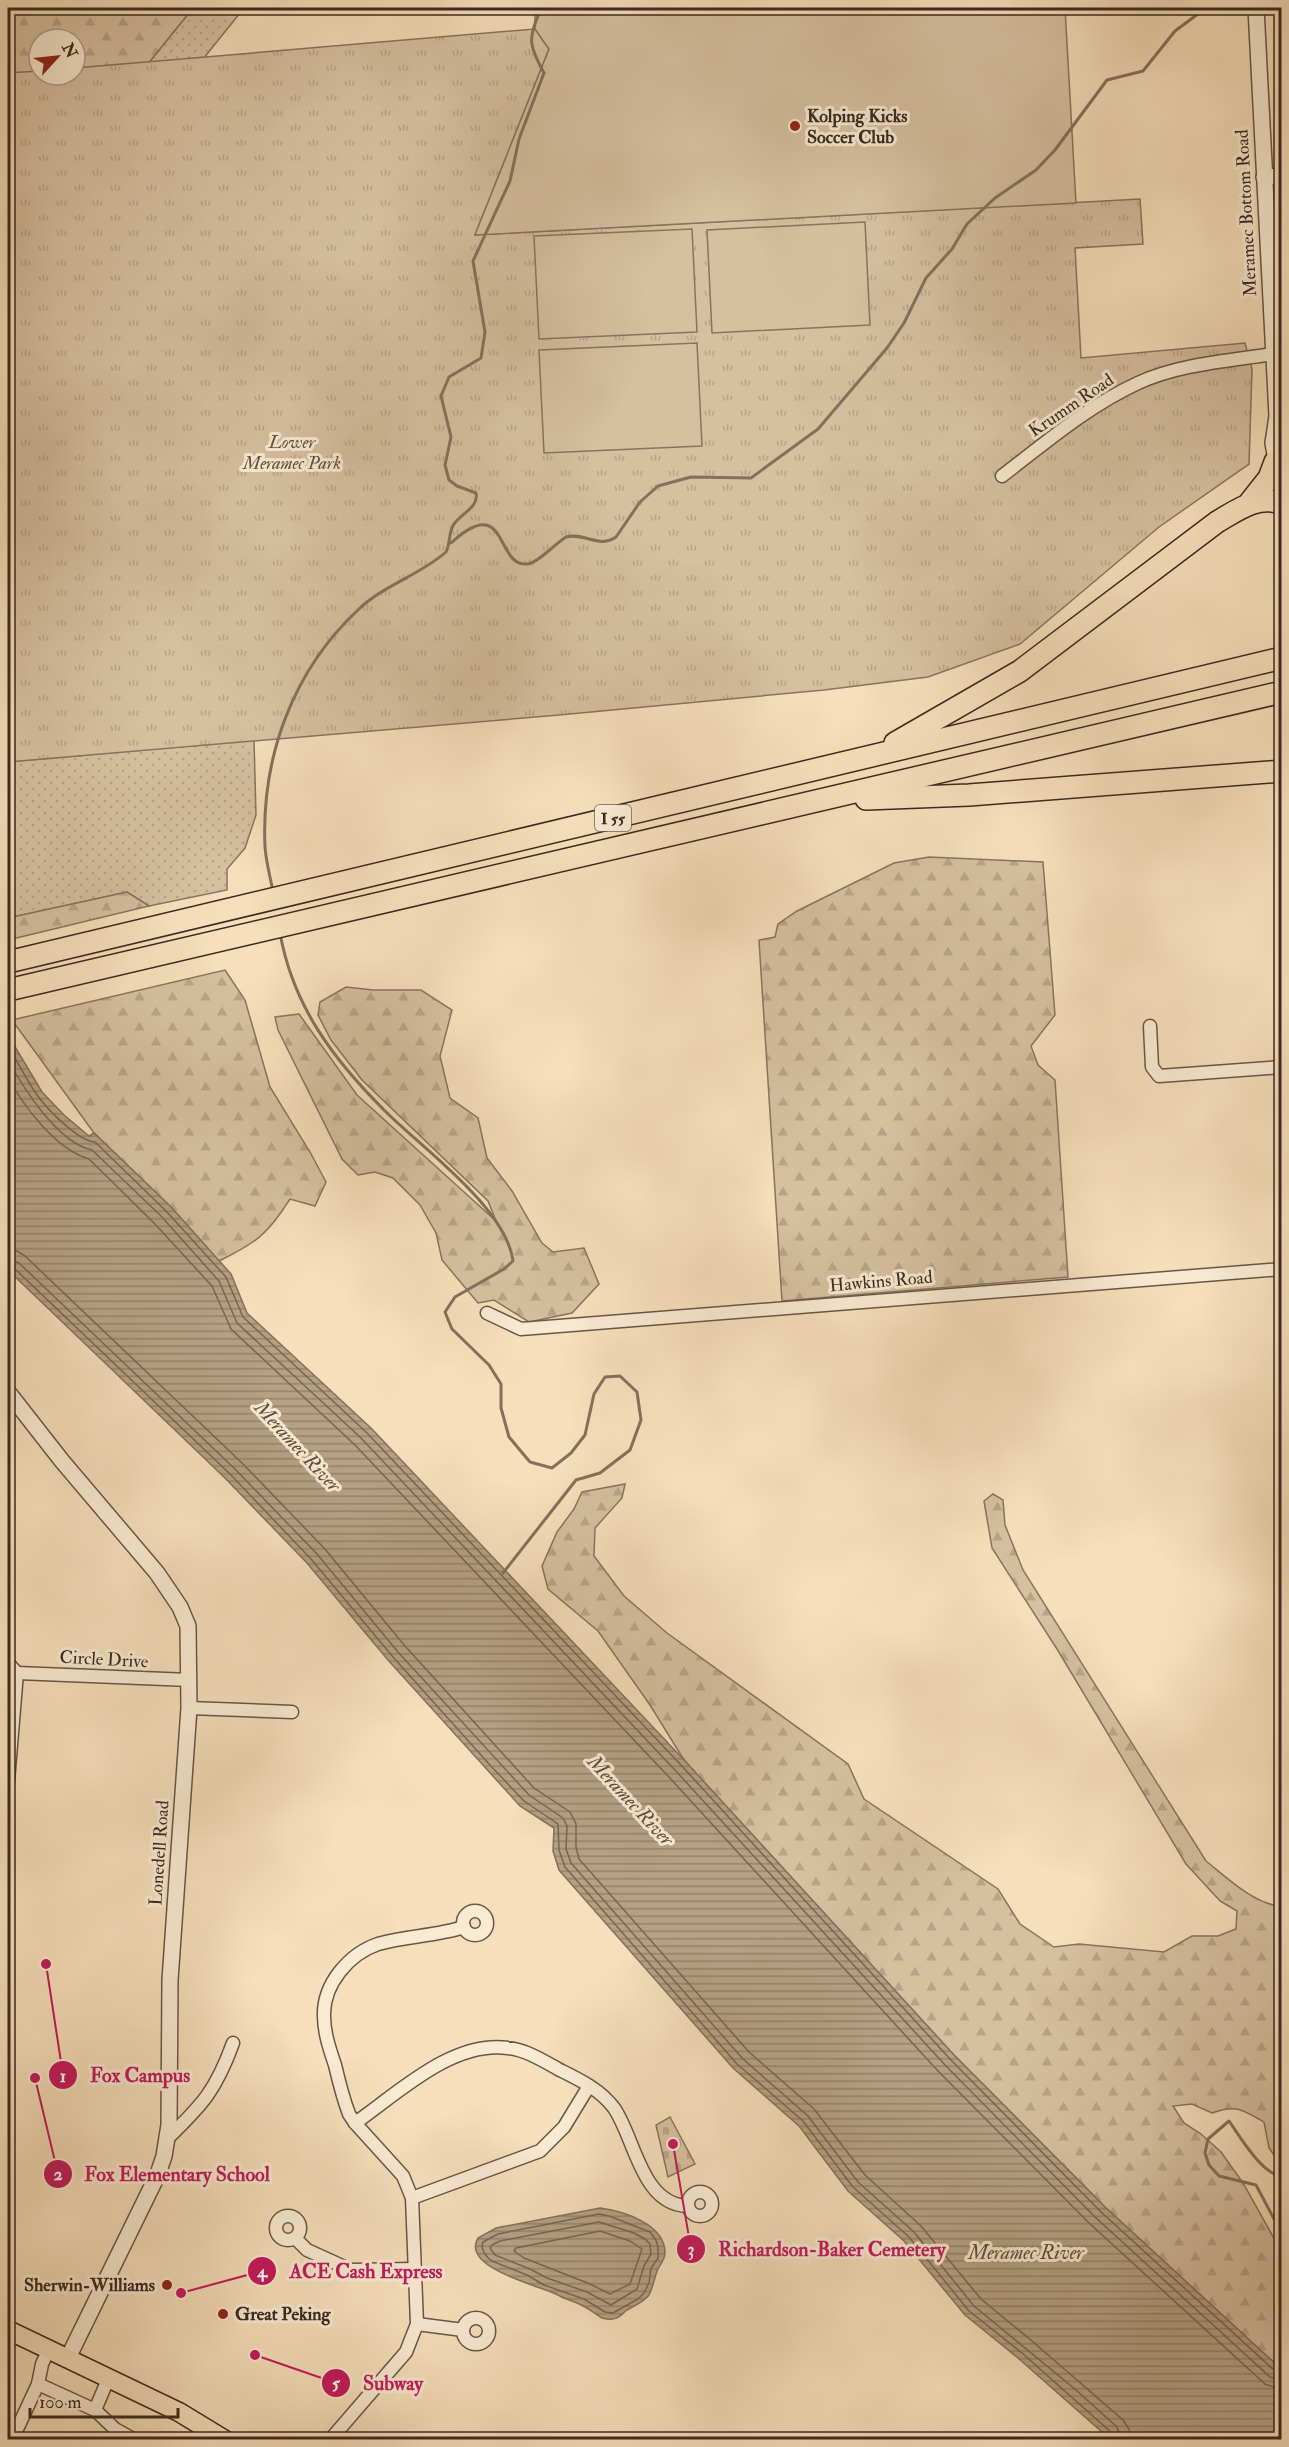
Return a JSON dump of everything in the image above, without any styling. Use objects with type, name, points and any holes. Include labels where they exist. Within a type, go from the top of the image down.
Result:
[{"type":"highway","points":[[877,753],[1020,672],[1179,549],[1250,502],[1269,478],[1275,462]]},
{"type":"highway","points":[[1250,502],[1266,500],[1281,503]]},
{"type":"highway","name":"I 55","points":[[8,962],[348,883],[877,753],[1281,658]]},
{"type":"highway","name":"I 55","points":[[8,990],[1281,692]]},
{"type":"highway","points":[[821,800],[969,795],[1281,771]]},
{"type":"main road","points":[[8,2330],[179,2412],[215,2437]]},
{"type":"street","name":"Meramec Bottom Road","points":[[1256,8],[1273,354],[1279,421],[1273,443],[1281,495]]},
{"type":"street","points":[[1264,177],[1281,176]]},
{"type":"street","name":"Krumm Road","points":[[1002,476],[1097,405],[1139,382],[1186,367],[1273,354]]},
{"type":"street","points":[[1150,1026],[1152,1067],[1159,1076],[1281,1067]]},
{"type":"street","name":"Hawkins Road","points":[[487,1313],[521,1329],[1281,1269]]},
{"type":"street","name":"Lonedell Road","points":[[8,1392],[62,1461],[152,1567],[178,1604],[188,1626],[189,1708],[171,1967],[167,2139],[163,2160],[154,2183],[68,2358]]},
{"type":"street","points":[[8,1663],[17,1673],[8,1781]]},
{"type":"street","name":"Circle Drive","points":[[17,1673],[190,1680]]},
{"type":"street","points":[[189,1708],[292,1712]]},
{"type":"street","points":[[330,2439],[406,2352],[414,2337],[417,2324],[412,2198],[403,2176],[355,2123],[345,2103],[323,2015],[331,1986],[353,1958],[377,1945],[464,1927]]},
{"type":"street","points":[[167,2139],[202,2105],[221,2076],[233,2043]]},
{"type":"street","points":[[355,2123],[424,2073],[449,2060],[485,2048],[502,2047],[523,2051],[598,2092],[614,2108],[641,2167],[658,2192],[669,2202],[687,2206]]},
{"type":"street","points":[[412,2198],[540,2151],[564,2127],[588,2086]]},
{"type":"street","points":[[295,2238],[307,2250],[351,2270],[415,2270]]},
{"type":"street","points":[[417,2324],[463,2330]]},
{"type":"street","points":[[12,2439],[38,2384],[42,2364],[49,2349]]},
{"type":"street","points":[[95,2410],[109,2378]]},
{"type":"street","points":[[38,2384],[95,2410],[115,2429],[135,2439]]},
{"type":"green space","points":[[8,8],[193,8],[8,237]]},
{"type":"green space","points":[[193,8],[244,8],[8,302],[8,237]]},
{"type":"green space","name":"Kolping Kicks Soccer Club","points":[[535,8],[1065,8],[1076,203],[475,235],[549,49],[535,29]]},
{"type":"green space","name":"Lower Meramec Park","points":[[535,29],[549,49],[475,235],[1140,199],[1143,244],[1075,248],[1081,358],[1245,343],[1252,369],[1249,464],[1159,527],[1020,644],[928,677],[824,690],[559,715],[8,762],[8,73],[27,72],[27,87],[87,87],[87,67]]},
{"type":"green space","points":[[865,222],[870,325],[712,333],[707,230]]},
{"type":"green space","points":[[692,229],[697,332],[539,339],[534,236]]},
{"type":"green space","points":[[697,343],[702,446],[544,453],[539,350]]},
{"type":"green space","points":[[254,740],[256,815],[245,848],[227,869],[227,890],[149,906],[127,892],[8,918],[8,762]]},
{"type":"green space","points":[[929,857],[1043,862],[1055,1015],[1031,1046],[1038,1065],[1055,1080],[1068,1277],[782,1301],[759,940],[775,937],[778,924],[797,911],[894,863]]},
{"type":"green space","points":[[127,892],[149,906],[8,940],[8,918]]},
{"type":"green space","points":[[225,970],[245,1000],[270,1087],[326,1182],[315,1206],[290,1199],[275,1221],[252,1243],[219,1261],[171,1207],[94,1133],[12,1020]]},
{"type":"green space","points":[[346,987],[373,990],[421,990],[452,1010],[440,1056],[450,1098],[478,1118],[487,1158],[512,1191],[542,1243],[553,1252],[584,1248],[599,1284],[572,1313],[529,1322],[494,1300],[478,1303],[442,1260],[436,1233],[420,1205],[393,1178],[375,1172],[358,1175],[342,1159],[278,1030],[275,1017],[299,1014],[357,1095],[496,1221],[488,1201],[362,1080],[331,1040],[318,1015],[320,1002]]},
{"type":"green space","points":[[625,1484],[622,1498],[595,1528],[594,1556],[624,1596],[667,1633],[848,1764],[864,1799],[998,1889],[1020,1924],[1054,1947],[1079,1944],[1164,1952],[1192,1936],[1218,1936],[1236,1929],[1237,1911],[1220,1901],[1186,1864],[1057,1649],[992,1548],[984,1501],[993,1494],[1003,1500],[1005,1525],[1023,1570],[1206,1861],[1251,1896],[1281,1906],[1281,2165],[1269,2148],[1264,2122],[1250,2114],[1234,2109],[1212,2113],[1192,2104],[1173,2106],[1184,2123],[1201,2134],[1221,2152],[1243,2183],[1281,2251],[1281,2369],[1105,2207],[954,2055],[684,1760],[650,1705],[598,1631],[548,1589],[542,1566],[557,1532],[574,1509],[582,1492]]},
{"type":"green space","points":[[670,2117],[695,2164],[668,2177],[656,2125]]},
{"type":"water","name":"Meramec River","points":[[8,1035],[42,1092],[89,1136],[94,1133],[171,1207],[231,1274],[247,1313],[371,1428],[684,1760],[954,2055],[1105,2207],[1281,2369],[1281,2439],[1110,2439],[965,2315],[904,2241],[848,2191],[799,2126],[733,2068],[559,1870],[553,1851],[554,1828],[520,1806],[388,1660],[307,1563],[225,1478],[8,1270]]},
{"type":"water","points":[[600,2208],[631,2216],[651,2227],[663,2244],[665,2254],[648,2297],[615,2319],[602,2318],[577,2303],[491,2267],[481,2258],[476,2249],[478,2238],[496,2228]]},
{"type":"waterway","points":[[273,891],[265,847],[265,813],[269,780],[276,748],[299,687],[316,659],[359,609],[379,593],[425,567],[446,552],[452,527],[475,502],[476,493],[457,486],[449,480],[445,465],[451,437],[441,396],[449,377],[481,358],[485,332],[473,261],[510,181],[519,139],[544,73],[532,47],[532,34],[541,8]]},
{"type":"waterway","points":[[451,543],[469,529],[482,525],[492,528],[517,562],[527,564],[541,557],[566,537],[573,536],[597,541],[616,537],[640,502],[658,486],[691,477],[751,478],[818,429],[887,348],[904,323],[926,278],[952,249],[967,224],[995,198],[1036,170],[1055,150],[1107,80],[1143,71],[1175,31],[1206,8]]},
{"type":"waterway","points":[[280,933],[286,959],[305,1008],[332,1051],[348,1072],[385,1111],[479,1200],[495,1220],[507,1241],[513,1261],[504,1269],[455,1297],[445,1312],[452,1329],[489,1365],[501,1384],[501,1408],[509,1437],[530,1462],[552,1468],[571,1453],[585,1435],[594,1394],[605,1377],[620,1376],[637,1392],[641,1420],[630,1450],[600,1473],[576,1480],[503,1573]]},
{"type":"waterway","points":[[1282,2177],[1274,2174],[1259,2162],[1229,2121],[1208,2139],[1205,2153],[1209,2165],[1219,2176],[1256,2185],[1282,2234]]},
{"type":"place","name":"Kolping Kicks Soccer Club","points":[[795,126]]},
{"type":"place","name":"Fox Campus","points":[[46,1964]]},
{"type":"place","name":"Fox Elementary School","points":[[35,2078]]},
{"type":"place","name":"Richardson-Baker Cemetery","points":[[673,2144]]},
{"type":"place","name":"Sherwin-Williams","points":[[167,2285]]},
{"type":"place","name":"ACE Cash Express","points":[[181,2293]]},
{"type":"place","name":"Great Peking","points":[[223,2314]]},
{"type":"place","name":"Subway","points":[[255,2355]]}]
